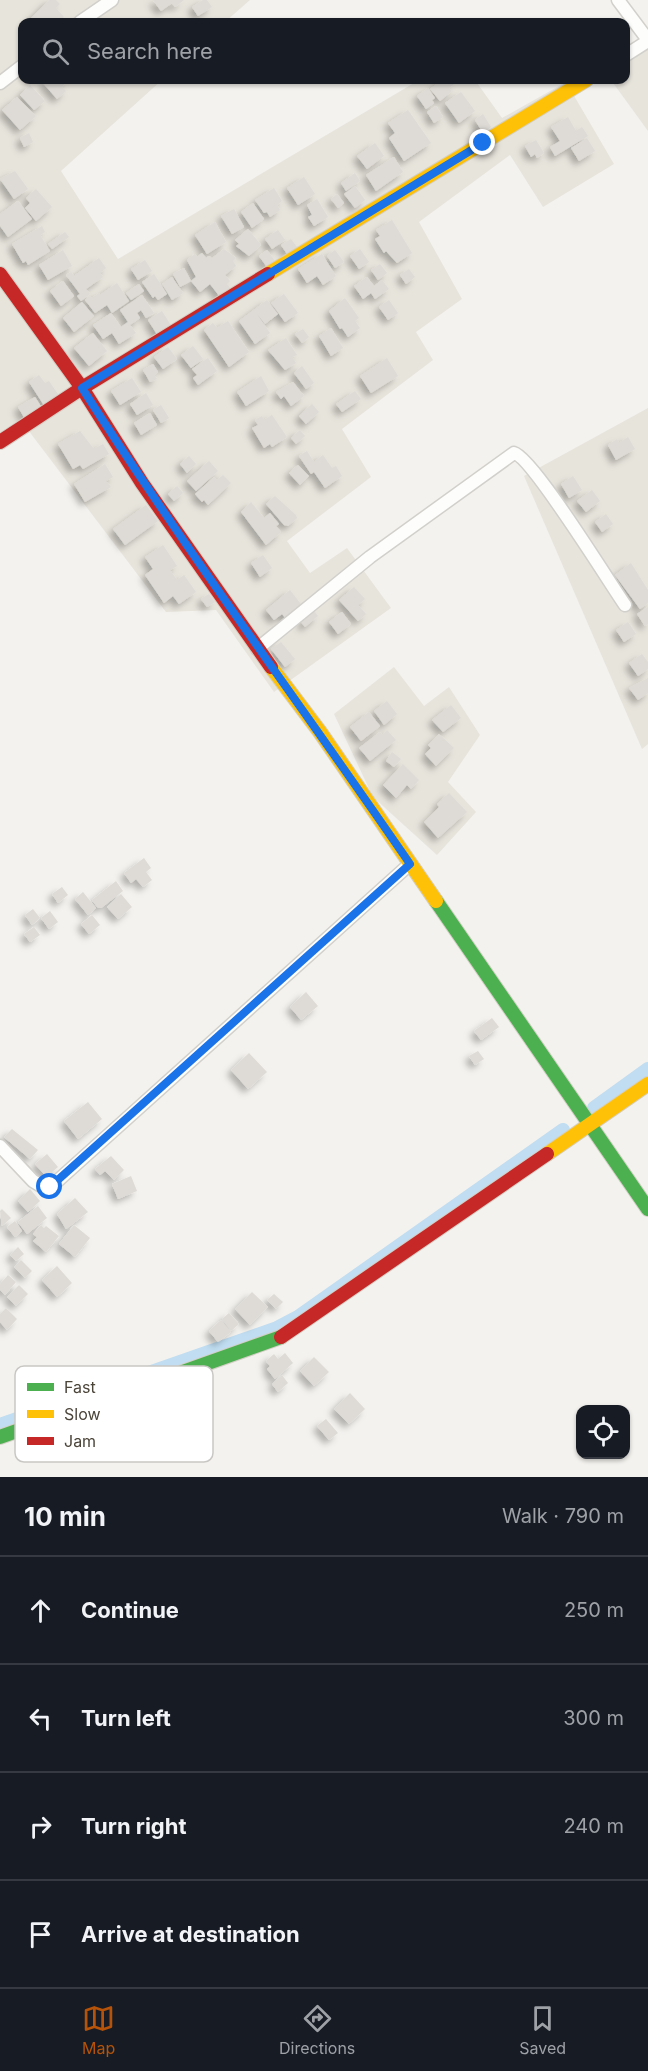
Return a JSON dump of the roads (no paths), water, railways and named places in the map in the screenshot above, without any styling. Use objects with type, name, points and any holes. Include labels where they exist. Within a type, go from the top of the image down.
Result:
[{"type":"street","points":[[86,18],[112,0]]},
{"type":"street","points":[[618,0],[648,40],[630,52]]},
{"type":"street","points":[[0,83],[18,69]]},
{"type":"street","points":[[0,442],[82,388],[579,84]]},
{"type":"street","points":[[0,274],[82,388],[142,483],[257,649],[320,732],[648,1209]]},
{"type":"street","points":[[257,649],[370,557],[514,453],[525,459],[546,487],[625,605]]},
{"type":"street","points":[[0,1146],[33,1181],[43,1187],[54,1184],[410,864]]},
{"type":"street","points":[[199,1366],[286,1335],[648,1084]]},
{"type":"street","points":[[0,1437],[15,1432]]},
{"type":"waterway","points":[[594,1108],[648,1069]]},
{"type":"waterway","points":[[168,1366],[277,1328],[298,1317],[563,1130]]},
{"type":"waterway","points":[[0,1425],[15,1420]]}]
